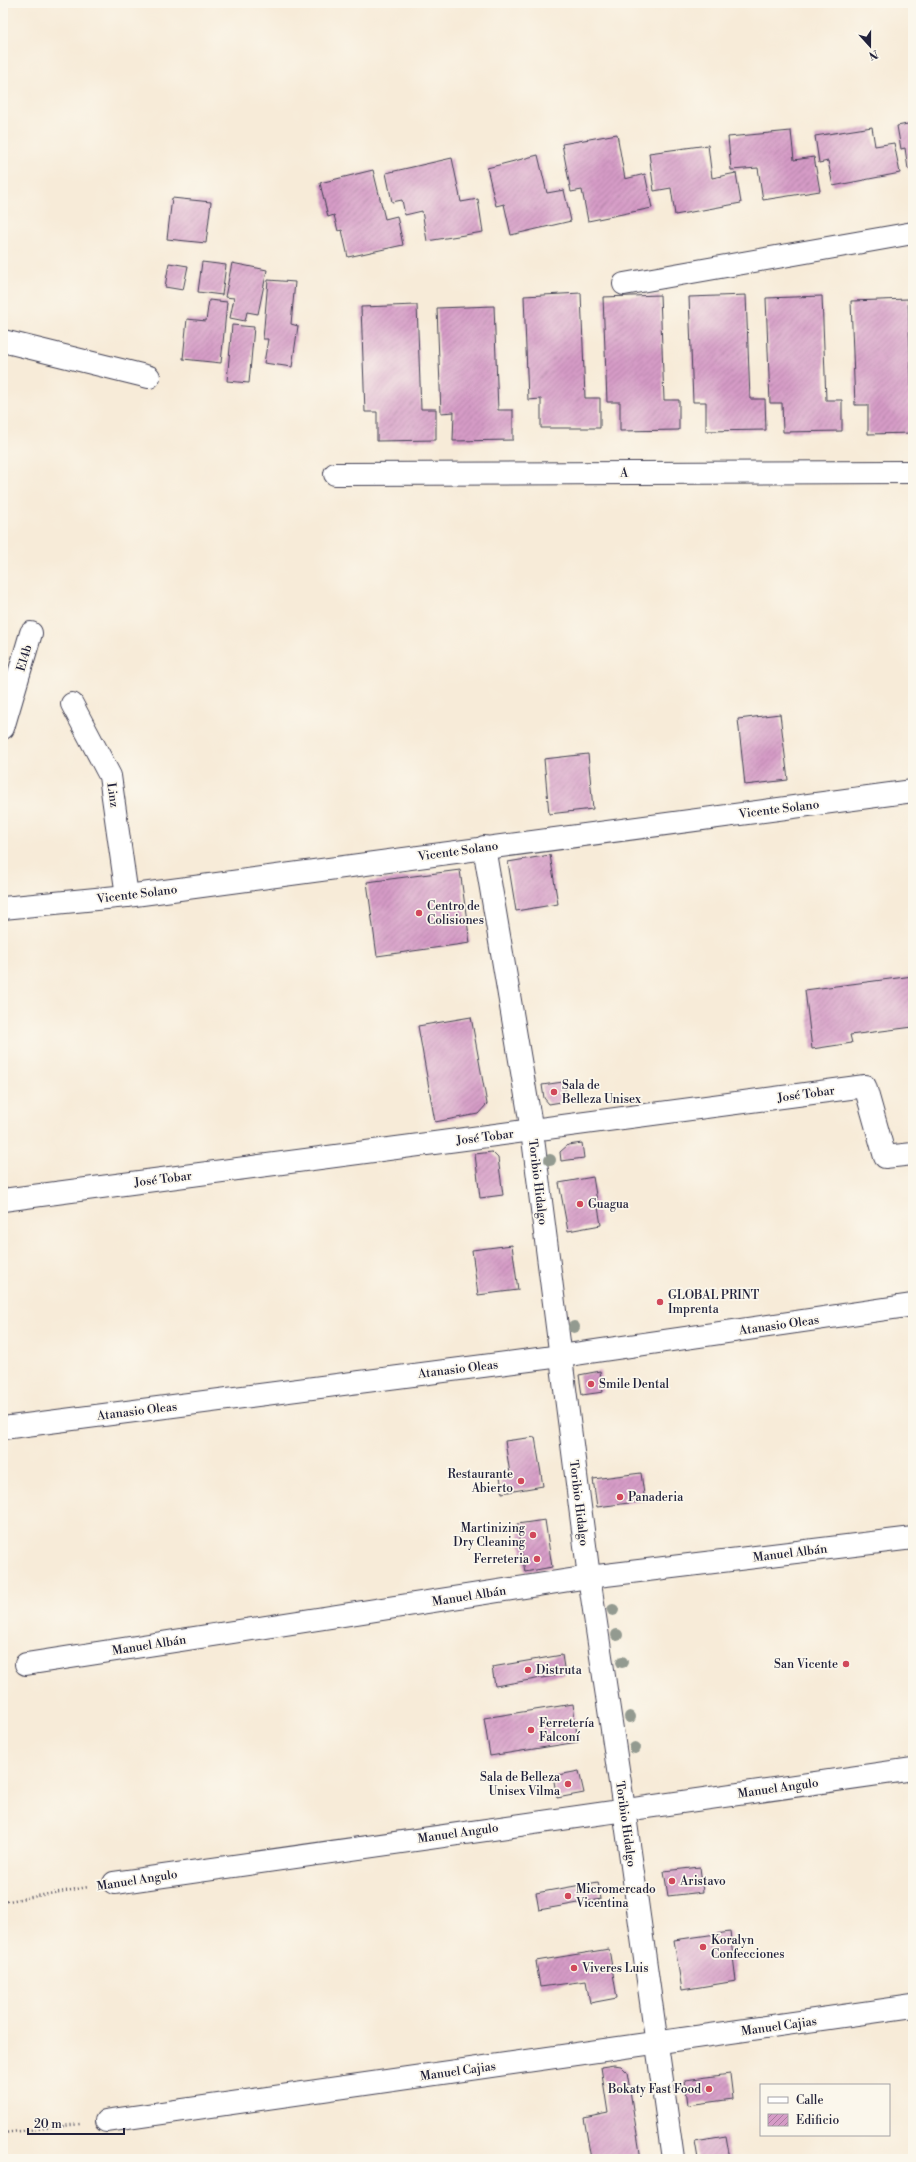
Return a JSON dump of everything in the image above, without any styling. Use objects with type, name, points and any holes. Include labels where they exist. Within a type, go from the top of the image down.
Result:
[{"type":"street","points":[[624,284],[913,233]]},
{"type":"street","points":[[3,341],[149,377]]},
{"type":"street","name":"A","points":[[335,474],[913,472]]},
{"type":"street","name":"E14b","points":[[3,728],[31,633]]},
{"type":"street","name":"Linz","points":[[72,704],[110,776],[127,896]]},
{"type":"street","name":"Vicente Solano","points":[[3,908],[127,896],[484,847],[913,791]]},
{"type":"street","name":"Toribio Hidalgo","points":[[484,847],[532,1131],[589,1577],[624,1809],[673,2159]]},
{"type":"street","name":"José Tobar","points":[[3,1200],[865,1086],[885,1157],[913,1154]]},
{"type":"street","name":"Atanasio Oleas","points":[[3,1428],[561,1356],[913,1305]]},
{"type":"street","name":"Manuel Albán","points":[[26,1664],[589,1577],[913,1538]]},
{"type":"street","name":"Manuel Angulo","points":[[114,1883],[624,1809],[913,1769]]},
{"type":"street","name":"Manuel Cajias","points":[[106,2121],[656,2044],[913,2006]]},
{"type":"path","name":"Manuel Angulo","points":[[3,1902],[114,1883]]},
{"type":"path","points":[[3,2133],[106,2121]]},
{"type":"building","points":[[913,123],[913,169],[908,169],[905,148],[901,149],[897,126]]},
{"type":"building","points":[[872,127],[875,146],[894,143],[900,173],[833,186],[828,161],[819,163],[815,136]]},
{"type":"building","points":[[791,131],[794,160],[814,157],[820,191],[763,200],[758,168],[731,170],[728,137]]},
{"type":"building","points":[[617,134],[625,179],[645,174],[652,208],[588,221],[582,190],[571,192],[562,144]]},
{"type":"building","points":[[708,145],[712,178],[736,173],[741,203],[675,215],[671,188],[654,191],[649,153]]},
{"type":"building","points":[[538,155],[547,193],[564,190],[571,221],[511,235],[504,204],[496,206],[487,168]]},
{"type":"building","points":[[452,158],[461,202],[478,199],[483,232],[427,241],[422,211],[405,215],[402,200],[392,202],[386,173]]},
{"type":"building","points":[[373,170],[385,219],[397,216],[403,245],[348,257],[342,230],[338,231],[334,215],[328,217],[320,183]]},
{"type":"building","points":[[172,198],[211,202],[206,243],[167,239]]},
{"type":"building","points":[[202,262],[226,265],[222,295],[198,292]]},
{"type":"building","points":[[169,263],[188,266],[183,290],[165,287]]},
{"type":"building","points":[[232,263],[267,270],[258,314],[247,312],[245,321],[230,318],[234,298],[225,297]]},
{"type":"building","points":[[268,280],[295,282],[291,324],[298,326],[292,367],[264,363],[268,339],[263,339]]},
{"type":"building","points":[[581,293],[585,398],[600,398],[600,428],[541,428],[541,399],[528,400],[524,296]]},
{"type":"building","points":[[660,295],[664,400],[679,400],[679,430],[620,431],[620,402],[607,402],[603,297]]},
{"type":"building","points":[[746,295],[750,399],[765,399],[766,430],[706,431],[706,402],[693,402],[689,297]]},
{"type":"building","points":[[822,296],[826,400],[842,400],[842,431],[783,432],[782,403],[770,403],[766,298]]},
{"type":"building","points":[[908,299],[913,433],[868,434],[868,405],[855,405],[851,301]]},
{"type":"building","points":[[209,300],[227,302],[221,363],[183,359],[187,319],[206,321]]},
{"type":"building","points":[[417,305],[421,409],[436,409],[436,440],[377,441],[377,412],[365,412],[361,307]]},
{"type":"building","points":[[494,306],[498,410],[513,410],[513,440],[453,441],[454,412],[441,413],[437,308]]},
{"type":"building","points":[[232,325],[254,327],[249,383],[227,381]]},
{"type":"building","points":[[780,714],[788,780],[745,785],[738,719]]},
{"type":"building","points":[[588,754],[593,809],[549,814],[544,759]]},
{"type":"building","points":[[550,855],[558,904],[516,911],[508,862]]},
{"type":"building","name":"Centro de Colisiones","points":[[460,870],[470,943],[377,956],[367,882]]},
{"type":"building","points":[[913,976],[913,1027],[850,1035],[852,1043],[812,1049],[805,990]]},
{"type":"building","points":[[471,1017],[487,1104],[478,1114],[435,1122],[418,1026]]},
{"type":"building","name":"Sala de Belleza Unisex","points":[[563,1082],[567,1101],[549,1104],[544,1098],[542,1085]]},
{"type":"building","points":[[582,1143],[584,1158],[561,1161],[560,1152],[568,1145]]},
{"type":"building","points":[[492,1152],[498,1158],[503,1195],[480,1198],[475,1154]]},
{"type":"building","name":"Guagua","points":[[593,1177],[601,1225],[568,1231],[559,1183]]},
{"type":"building","points":[[512,1245],[518,1290],[478,1295],[472,1250]]},
{"type":"building","name":"Smile Dental","points":[[600,1371],[603,1392],[582,1395],[579,1375]]},
{"type":"building","points":[[535,1437],[543,1486],[502,1493],[500,1475],[510,1474],[505,1441]]},
{"type":"building","points":[[641,1473],[645,1501],[597,1507],[593,1479]]},
{"type":"building","points":[[545,1520],[552,1567],[525,1572],[517,1524]]},
{"type":"building","name":"Distruta","points":[[562,1655],[565,1674],[495,1686],[492,1667]]},
{"type":"building","name":"Ferretería Falconí","points":[[573,1704],[578,1742],[490,1756],[484,1718]]},
{"type":"building","name":"Sala de Belleza Unisex Vilma","points":[[579,1771],[584,1793],[557,1798],[553,1776]]},
{"type":"building","points":[[700,1867],[703,1892],[668,1896],[664,1871]]},
{"type":"building","name":"Micromercado Vicentina","points":[[598,1882],[601,1899],[539,1910],[536,1893]]},
{"type":"building","points":[[730,1932],[736,1981],[682,1990],[674,1940]]},
{"type":"building","name":"Viveres Luis","points":[[609,1949],[617,1998],[590,2003],[586,1981],[540,1987],[536,1961]]},
{"type":"building","points":[[614,2065],[621,2066],[627,2072],[641,2159],[616,2159],[615,2157],[591,2159],[584,2118],[608,2113],[601,2067]]},
{"type":"building","name":"Bokaty Fast Food","points":[[730,2074],[733,2099],[688,2105],[685,2080]]},
{"type":"building","points":[[726,2136],[730,2159],[698,2159],[695,2141]]},
{"type":"place","name":"Centro de Colisiones","points":[[419,913]]},
{"type":"place","name":"Sala de Belleza Unisex","points":[[554,1092]]},
{"type":"place","name":"Guagua","points":[[580,1204]]},
{"type":"place","name":"GLOBAL PRINT Imprenta","points":[[660,1302]]},
{"type":"place","name":"Smile Dental","points":[[591,1384]]},
{"type":"place","name":"Restaurante Abierto","points":[[521,1481]]},
{"type":"place","name":"Panaderia","points":[[620,1497]]},
{"type":"place","name":"Martinizing Dry Cleaning","points":[[533,1535]]},
{"type":"place","name":"Ferreteria","points":[[537,1559]]},
{"type":"place","name":"San Vicente","points":[[846,1664]]},
{"type":"place","name":"Distruta","points":[[528,1670]]},
{"type":"place","name":"Ferretería Falconí","points":[[531,1730]]},
{"type":"place","name":"Sala de Belleza Unisex Vilma","points":[[568,1784]]},
{"type":"place","name":"Aristavo","points":[[672,1881]]},
{"type":"place","name":"Micromercado Vicentina","points":[[568,1896]]},
{"type":"place","name":"Koralyn Confecciones","points":[[703,1947]]},
{"type":"place","name":"Viveres Luis","points":[[574,1968]]},
{"type":"place","name":"Bokaty Fast Food","points":[[709,2089]]}]
